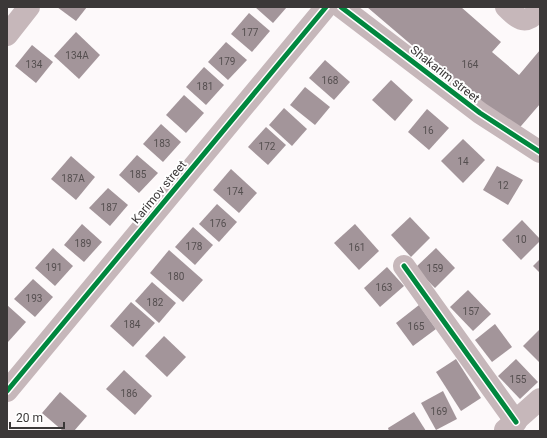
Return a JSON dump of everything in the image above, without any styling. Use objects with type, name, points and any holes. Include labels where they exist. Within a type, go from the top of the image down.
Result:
[{"type":"street","points":[[7,35],[29,7]]},
{"type":"street","name":"Karimov street","points":[[7,391],[326,7]]},
{"type":"street","name":"Shakarim street","points":[[341,7],[480,114],[540,152]]},
{"type":"street","points":[[506,7],[517,18],[528,19],[536,14],[540,9]]},
{"type":"street","points":[[404,266],[510,426],[540,399]]},
{"type":"building","points":[[57,7],[87,7],[76,21]]},
{"type":"building","points":[[255,7],[287,7],[273,23]]},
{"type":"building","points":[[367,7],[461,7],[501,42],[492,52],[519,75],[540,50],[540,104],[515,133]]},
{"type":"building","points":[[249,13],[270,31],[252,52],[231,34]]},
{"type":"building","points":[[76,32],[100,55],[79,79],[54,56]]},
{"type":"building","points":[[226,42],[247,60],[228,80],[208,62]]},
{"type":"building","points":[[32,45],[53,62],[36,83],[15,66]]},
{"type":"building","points":[[325,60],[350,82],[334,100],[309,78]]},
{"type":"building","points":[[204,67],[224,85],[206,105],[186,87]]},
{"type":"building","points":[[391,80],[413,100],[395,121],[372,100]]},
{"type":"building","points":[[305,87],[330,107],[315,125],[290,105]]},
{"type":"building","points":[[184,95],[204,113],[186,133],[166,115]]},
{"type":"building","points":[[284,108],[307,129],[292,146],[269,125]]},
{"type":"building","points":[[427,109],[449,128],[429,150],[408,132]]},
{"type":"building","points":[[161,124],[181,142],[163,162],[143,144]]},
{"type":"building","points":[[266,127],[286,145],[268,165],[248,147]]},
{"type":"building","points":[[463,139],[485,160],[463,183],[441,161]]},
{"type":"building","points":[[137,155],[158,173],[139,193],[119,175]]},
{"type":"building","points":[[71,156],[95,177],[76,200],[51,179]]},
{"type":"building","points":[[497,166],[523,180],[508,205],[483,190]]},
{"type":"building","points":[[231,169],[257,193],[239,213],[213,190]]},
{"type":"building","points":[[108,188],[128,205],[110,226],[89,208]]},
{"type":"building","points":[[217,204],[237,222],[219,242],[199,224]]},
{"type":"building","points":[[410,217],[430,238],[411,257],[391,235]]},
{"type":"building","points":[[522,220],[540,239],[540,241],[521,260],[502,240]]},
{"type":"building","points":[[82,224],[102,242],[84,262],[64,245]]},
{"type":"building","points":[[355,224],[379,251],[359,270],[334,243]]},
{"type":"building","points":[[193,227],[213,245],[195,265],[175,247]]},
{"type":"building","points":[[53,248],[73,266],[55,286],[35,268]]},
{"type":"building","points":[[436,248],[455,268],[435,288],[415,268]]},
{"type":"building","points":[[169,250],[203,280],[183,302],[150,273]]},
{"type":"building","points":[[540,259],[540,273],[533,266]]},
{"type":"building","points":[[387,267],[404,286],[380,307],[364,288]]},
{"type":"building","points":[[33,279],[53,297],[35,317],[14,299]]},
{"type":"building","points":[[152,282],[176,303],[159,323],[135,301]]},
{"type":"building","points":[[468,290],[491,314],[473,331],[450,307]]},
{"type":"building","points":[[131,302],[155,323],[133,347],[110,326]]},
{"type":"building","points":[[7,305],[26,322],[8,342],[7,341]]},
{"type":"building","points":[[419,305],[436,329],[413,346],[396,323]]},
{"type":"building","points":[[495,324],[512,347],[492,362],[475,340]]},
{"type":"building","points":[[540,329],[540,363],[523,346]]},
{"type":"building","points":[[164,336],[186,357],[167,377],[145,356]]},
{"type":"building","points":[[456,359],[481,398],[461,411],[436,372]]},
{"type":"building","points":[[516,359],[538,382],[520,399],[498,376]]},
{"type":"building","points":[[124,370],[152,396],[135,415],[106,389]]},
{"type":"building","points":[[443,391],[457,419],[436,430],[421,403]]},
{"type":"building","points":[[60,392],[87,416],[74,431],[63,431],[42,413]]},
{"type":"building","points":[[414,412],[426,431],[389,431],[388,428]]},
{"type":"cycle path","points":[[7,391],[326,7]]},
{"type":"cycle path","points":[[341,7],[480,113],[540,152]]},
{"type":"cycle path","points":[[404,266],[516,422]]}]
